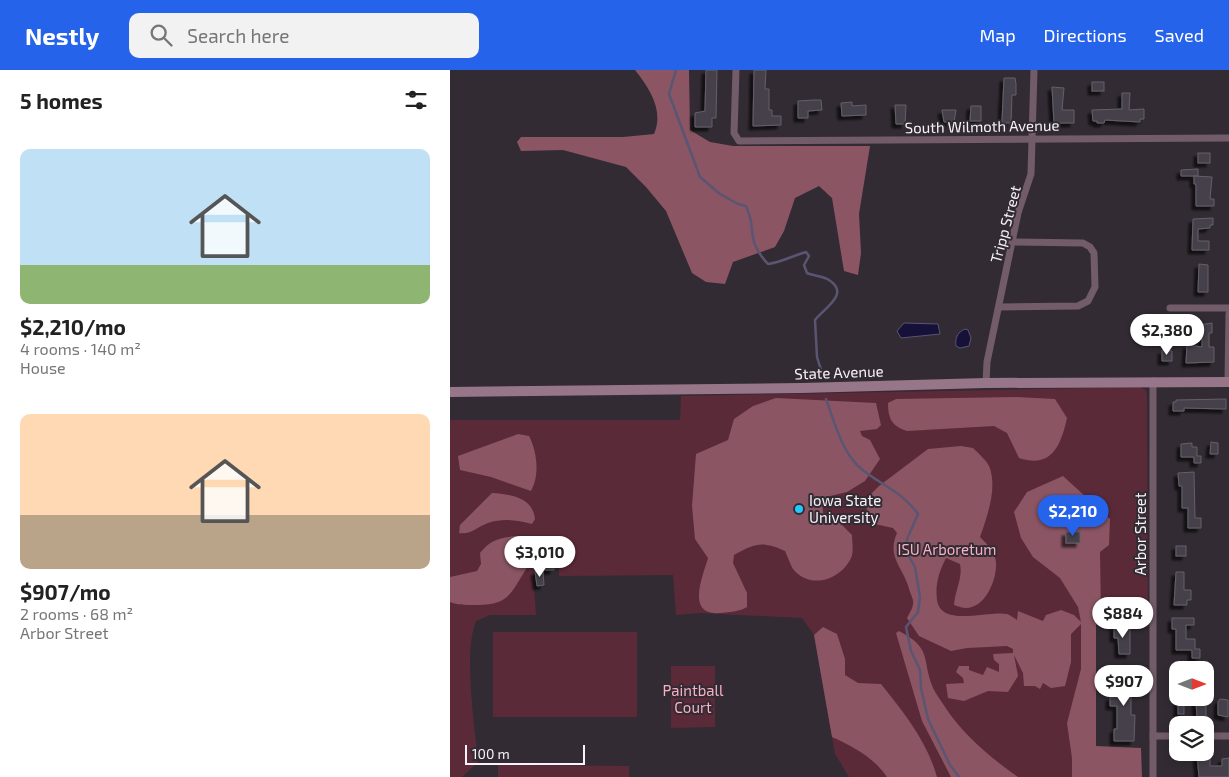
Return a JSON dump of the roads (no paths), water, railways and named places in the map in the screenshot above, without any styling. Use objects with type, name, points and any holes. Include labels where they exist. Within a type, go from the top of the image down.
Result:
[{"type":"street","name":"South Wilmoth Avenue","points":[[736,70],[734,133],[736,139],[817,142],[1229,138]]},
{"type":"street","name":"Tripp Street","points":[[986,383],[987,362],[1018,213],[1031,174],[1034,70]]},
{"type":"street","points":[[998,307],[1078,306],[1088,301],[1094,287],[1094,253],[1090,247],[1083,243],[1012,242]]},
{"type":"street","points":[[1170,308],[1229,308]]},
{"type":"street","points":[[1228,382],[1229,314]]},
{"type":"street","name":"Arbor Street","points":[[1153,381],[1153,777]]},
{"type":"street","name":"State Avenue","points":[[450,392],[802,388],[986,383],[1228,382]]},
{"type":"street","points":[[1153,736],[1169,736]]},
{"type":"street","points":[[1214,736],[1229,736]]},
{"type":"waterway","points":[[676,70],[669,94],[700,177],[720,194],[738,204],[746,206],[756,247],[768,264],[806,252],[809,256],[804,265],[807,273],[827,279],[835,285],[836,296],[815,320],[817,357],[822,373]]},
{"type":"waterway","points":[[826,399],[839,434],[852,459],[858,466],[897,493],[918,514],[907,539],[906,551],[915,567],[920,597],[918,612],[906,627],[911,651],[920,670],[921,688],[928,719],[950,765],[959,777]]},
{"type":"place","name":"Iowa State University","points":[[799,509]]},
{"type":"park label","name":"ISU Arboretum","points":[[947,549]]},
{"type":"park label","name":"Paintball Court","points":[[693,698]]}]
